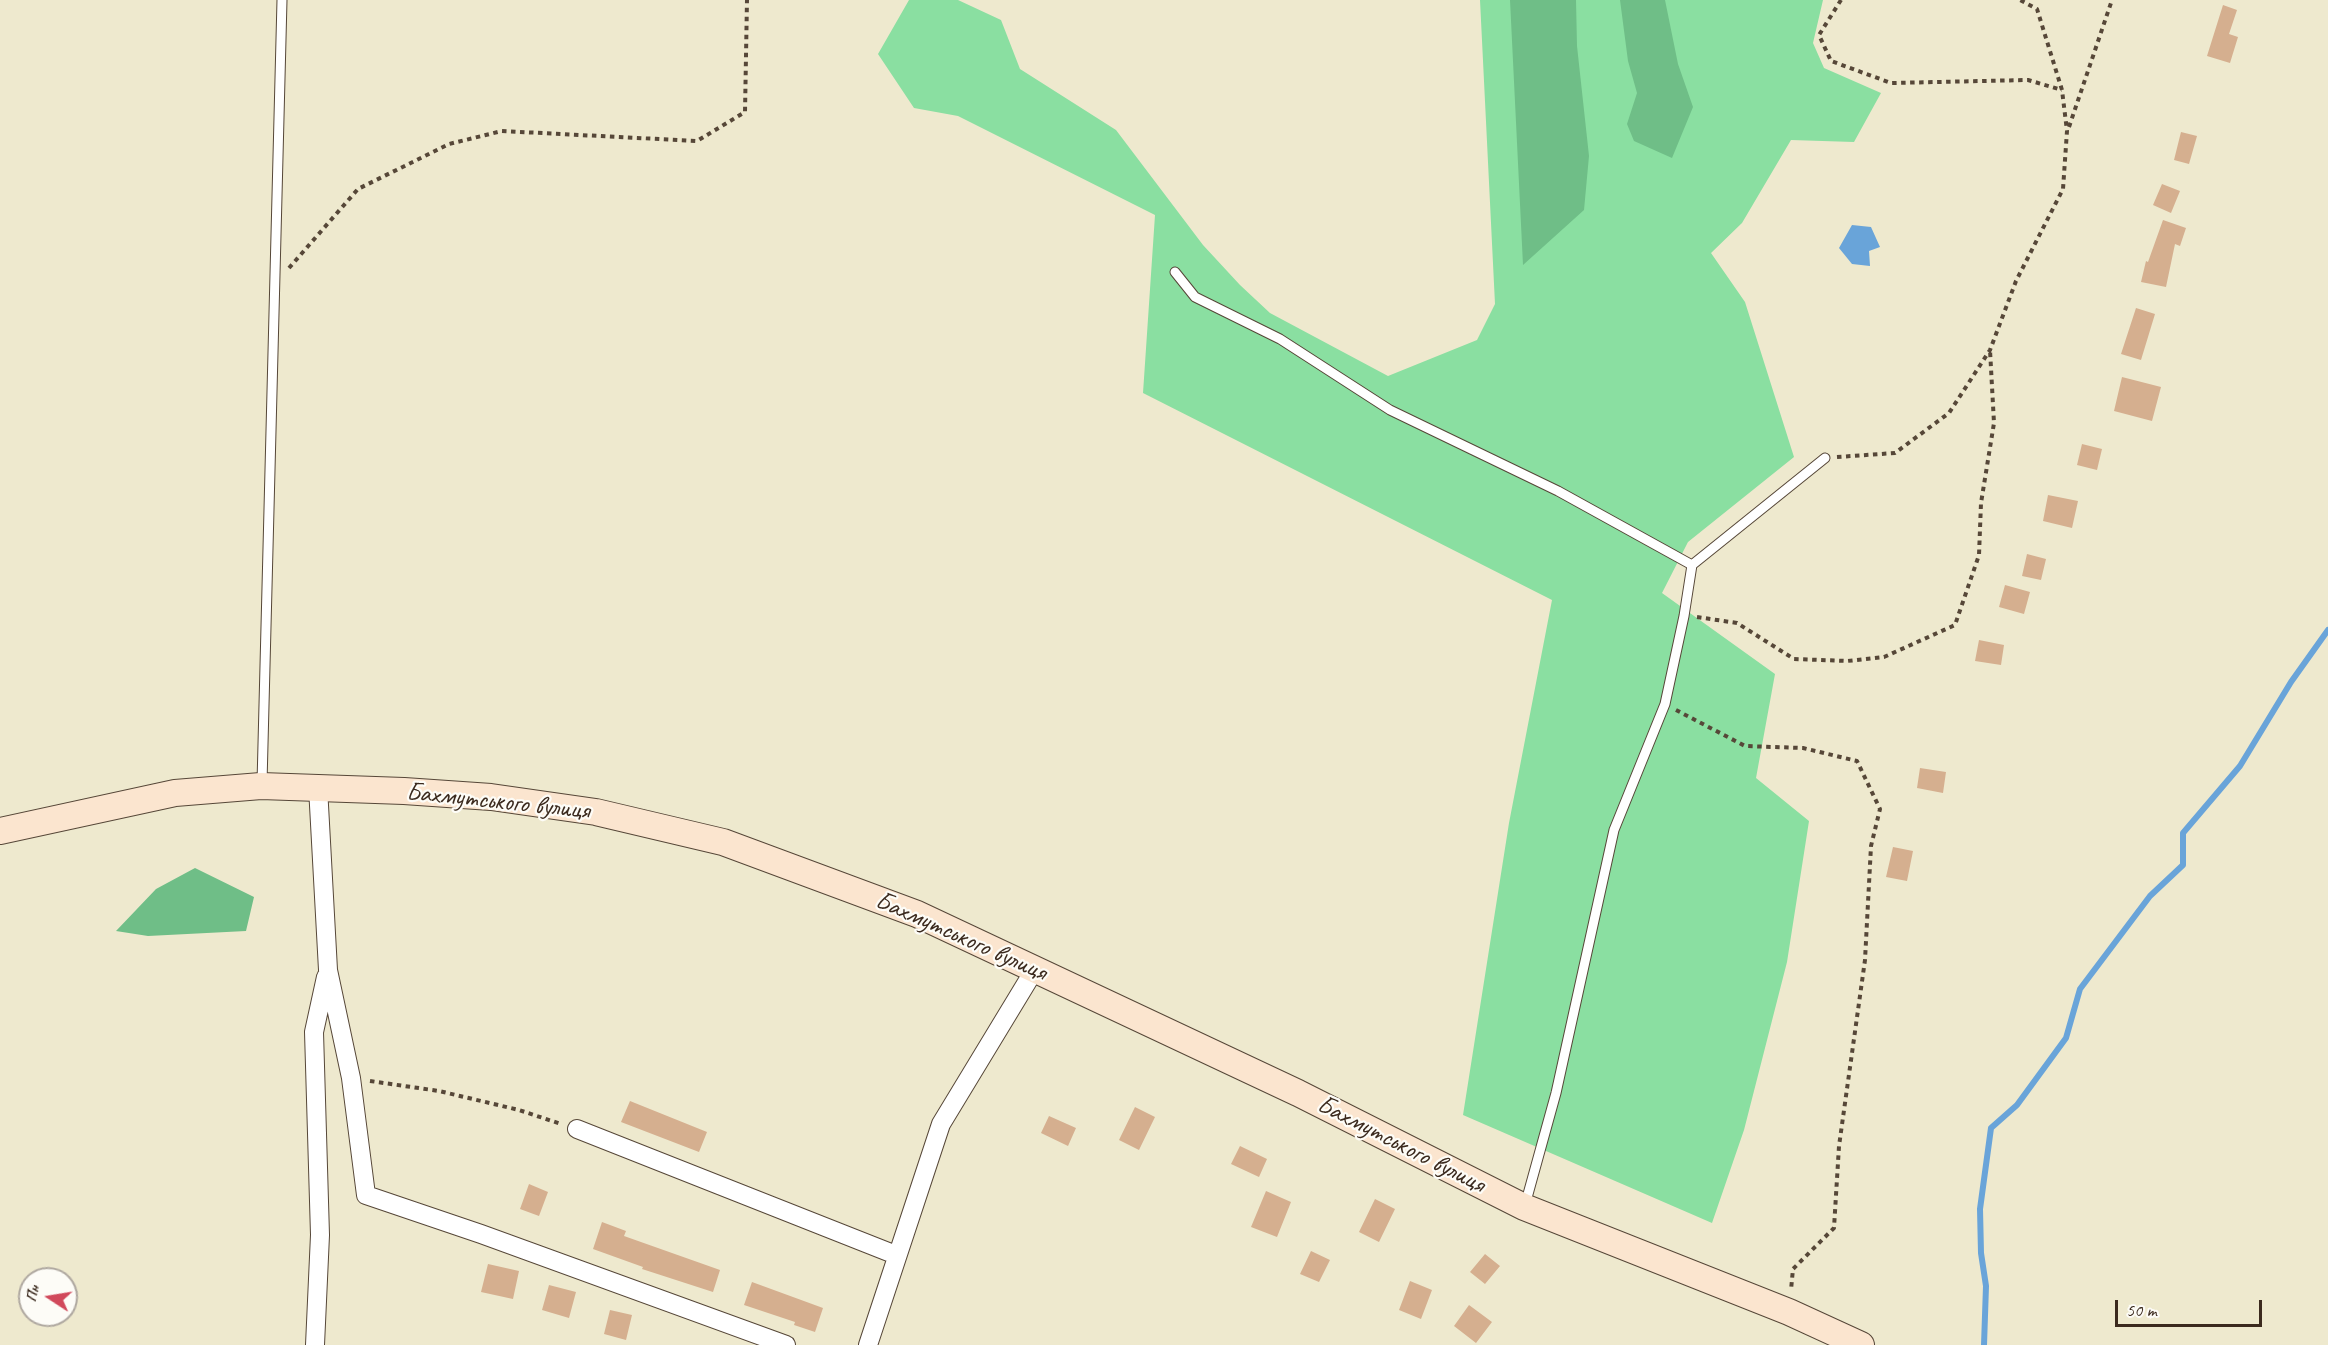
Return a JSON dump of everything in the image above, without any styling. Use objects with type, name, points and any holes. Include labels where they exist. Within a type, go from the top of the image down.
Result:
[{"type":"main road","name":"Бахмутського вулиця","points":[[0,831],[175,793],[261,786],[491,797],[596,812],[723,842],[917,914],[1298,1093],[1524,1207],[1789,1312],[1861,1345]]},
{"type":"street","points":[[318,787],[328,970],[351,1078],[366,1195],[492,1238],[786,1345]]},
{"type":"street","points":[[868,1345],[941,1124],[1035,969]]},
{"type":"street","points":[[315,1345],[320,1234],[314,1032],[328,970]]},
{"type":"street","points":[[577,1129],[896,1255]]},
{"type":"lane","points":[[261,786],[282,0]]},
{"type":"lane","points":[[1175,272],[1195,297],[1280,339],[1390,410],[1558,491],[1692,565]]},
{"type":"lane","points":[[1524,1207],[1556,1093],[1614,830],[1665,704],[1684,616],[1692,565],[1825,458]]},
{"type":"path","points":[[275,284],[358,189],[449,144],[502,131],[697,141],[744,112],[747,0]]},
{"type":"path","points":[[1841,0],[1819,35],[1831,61],[1891,83],[2028,80],[2062,90]]},
{"type":"path","points":[[1825,458],[1894,453],[1949,413],[1990,350],[2016,281],[2063,189],[2067,131],[2062,90],[2037,9],[2020,0]]},
{"type":"path","points":[[2067,131],[2112,0]]},
{"type":"path","points":[[1684,616],[1737,623],[1794,659],[1847,661],[1884,657],[1955,626],[1979,555],[1981,502],[1994,423],[1990,350]]},
{"type":"path","points":[[1665,704],[1745,746],[1803,748],[1857,761],[1880,809],[1871,846],[1864,960],[1839,1146],[1834,1228],[1793,1269],[1789,1312]]},
{"type":"path","points":[[351,1078],[439,1091],[519,1110],[577,1129]]},
{"type":"green space","points":[[909,0],[958,0],[1001,20],[1020,69],[1116,130],[1203,245],[1270,313],[1388,376],[1477,340],[1495,304],[1480,0],[1823,0],[1813,43],[1824,68],[1881,93],[1854,142],[1791,140],[1742,223],[1711,253],[1745,302],[1794,457],[1688,542],[1662,593],[1775,674],[1756,778],[1809,821],[1787,962],[1744,1130],[1712,1223],[1463,1115],[1509,823],[1552,600],[1143,393],[1155,215],[958,116],[914,108],[878,54]]},
{"type":"green space","points":[[1510,0],[1576,0],[1577,46],[1589,156],[1584,210],[1523,265]]},
{"type":"green space","points":[[1620,0],[1665,0],[1678,64],[1693,107],[1672,158],[1634,141],[1627,124],[1637,93],[1628,61]]},
{"type":"green space","points":[[195,868],[254,897],[246,931],[148,936],[116,931],[156,889]]},
{"type":"water","points":[[1852,225],[1871,227],[1880,247],[1869,251],[1870,266],[1852,264],[1839,248]]},
{"type":"building","points":[[2223,5],[2237,10],[2229,34],[2238,37],[2230,63],[2207,56]]},
{"type":"building","points":[[2181,132],[2197,136],[2189,164],[2174,160]]},
{"type":"building","points":[[2162,184],[2180,191],[2171,213],[2153,205]]},
{"type":"building","points":[[2163,220],[2186,228],[2180,246],[2175,244],[2166,287],[2141,282],[2146,261],[2148,262]]},
{"type":"building","points":[[2136,308],[2155,314],[2141,360],[2121,354]]},
{"type":"building","points":[[2122,377],[2161,387],[2152,421],[2114,411]]},
{"type":"building","points":[[2082,444],[2102,449],[2097,470],[2077,465]]},
{"type":"building","points":[[2048,495],[2078,501],[2072,528],[2043,521]]},
{"type":"building","points":[[2027,554],[2046,559],[2041,580],[2022,576]]},
{"type":"building","points":[[2005,585],[2030,592],[2024,614],[1999,607]]},
{"type":"building","points":[[1979,640],[2004,645],[2001,665],[1975,661]]},
{"type":"building","points":[[1920,768],[1946,772],[1943,793],[1917,788]]},
{"type":"building","points":[[1893,847],[1913,851],[1907,881],[1886,877]]},
{"type":"building","points":[[630,1101],[707,1132],[699,1152],[621,1122]]},
{"type":"building","points":[[1135,1107],[1155,1117],[1139,1150],[1119,1140]]},
{"type":"building","points":[[1049,1116],[1076,1128],[1068,1146],[1041,1133]]},
{"type":"building","points":[[1240,1146],[1267,1159],[1259,1177],[1231,1164]]},
{"type":"building","points":[[529,1184],[548,1192],[539,1216],[520,1209]]},
{"type":"building","points":[[1266,1191],[1291,1202],[1277,1237],[1251,1227]]},
{"type":"building","points":[[1375,1199],[1395,1209],[1379,1242],[1359,1232]]},
{"type":"building","points":[[602,1222],[626,1231],[624,1236],[720,1270],[713,1292],[642,1269],[643,1267],[593,1249]]},
{"type":"building","points":[[1311,1251],[1330,1260],[1319,1282],[1300,1274]]},
{"type":"building","points":[[1485,1254],[1500,1266],[1485,1284],[1470,1272]]},
{"type":"building","points":[[488,1264],[519,1271],[513,1299],[481,1292]]},
{"type":"building","points":[[1410,1281],[1432,1290],[1421,1319],[1399,1310]]},
{"type":"building","points":[[752,1282],[823,1308],[815,1332],[794,1325],[795,1322],[744,1305]]},
{"type":"building","points":[[549,1285],[576,1292],[569,1318],[542,1310]]},
{"type":"building","points":[[1469,1305],[1492,1322],[1476,1343],[1454,1326]]},
{"type":"building","points":[[610,1310],[632,1315],[626,1340],[604,1334]]},
{"type":"waterway","points":[[1984,1345],[1986,1286],[1981,1253],[1980,1209],[1991,1128],[2017,1105],[2066,1038],[2080,989],[2150,896],[2183,865],[2183,833],[2240,766],[2291,682],[2328,630]]}]
